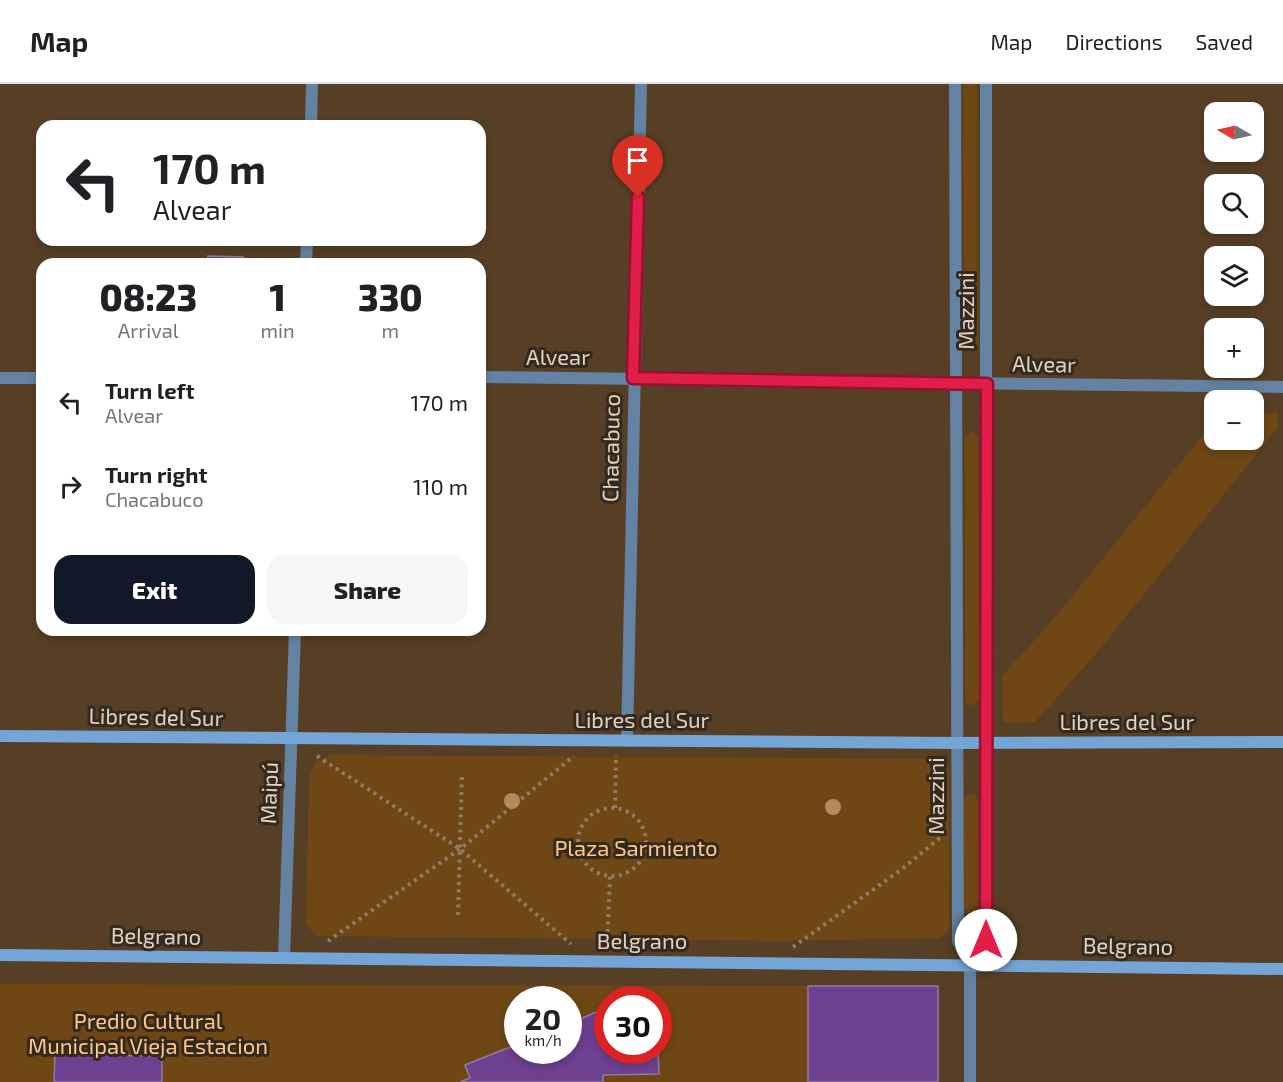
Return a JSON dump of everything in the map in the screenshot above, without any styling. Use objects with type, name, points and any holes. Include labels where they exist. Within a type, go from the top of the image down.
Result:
[{"type":"main road","name":"Libres del Sur","points":[[0,736],[957,743],[1283,742]]},
{"type":"main road","name":"Belgrano","points":[[0,956],[1283,969]]},
{"type":"street","points":[[311,120],[312,84]]},
{"type":"street","name":"Chacabuco","points":[[622,740],[640,84]]},
{"type":"street","name":"Mazzini","points":[[955,84],[957,941],[970,965],[970,1082]]},
{"type":"street","name":"Mazzini","points":[[970,965],[986,940],[986,84]]},
{"type":"street","name":"Alvear","points":[[486,377],[1283,387]]},
{"type":"street","points":[[0,378],[36,378]]},
{"type":"street","name":"Maipú","points":[[284,958],[295,636]]},
{"type":"path","points":[[292,739],[460,849],[592,962]]},
{"type":"path","points":[[303,958],[460,849],[594,740]]},
{"type":"path","points":[[615,808],[622,740]]},
{"type":"path","points":[[458,915],[462,773]]},
{"type":"path","points":[[615,808],[626,811],[636,818],[646,837],[646,849],[635,868],[626,874],[610,876],[594,871],[585,864],[578,843],[579,831],[593,813],[615,808]]},
{"type":"path","points":[[771,963],[902,869],[957,824]]},
{"type":"path","points":[[646,849],[690,850]]},
{"type":"path","points":[[607,962],[610,876]]},
{"type":"green space","points":[[963,84],[977,84],[978,345],[971,351],[964,344]]},
{"type":"green space","points":[[1264,413],[1278,413],[1278,427],[1264,444]]},
{"type":"green space","points":[[972,432],[978,437],[979,700],[971,706],[966,703],[965,698],[965,437]]},
{"type":"green space","points":[[1204,434],[1204,450],[1260,450],[1100,649],[1035,722],[1003,723],[1002,676],[1057,615]]},
{"type":"green space","name":"Plaza Sarmiento","points":[[329,755],[942,759],[949,767],[949,928],[947,933],[939,938],[779,941],[317,936],[306,922],[309,779],[315,763]]},
{"type":"green space","points":[[969,794],[975,795],[978,799],[978,910],[975,916],[971,916],[964,909],[964,799]]},
{"type":"green space","name":"Predio Cultural Municipal Vieja Estacion","points":[[0,984],[808,986],[808,1082],[0,1082]]},
{"type":"building","points":[[208,256],[243,257],[243,258],[208,258]]},
{"type":"building","points":[[808,986],[938,986],[938,1082],[808,1082]]},
{"type":"building","points":[[594,1013],[594,1064],[659,1064],[659,1074],[603,1075],[603,1082],[460,1082],[470,1078],[465,1065],[504,1050],[504,1064],[582,1064],[582,1018]]},
{"type":"building","points":[[55,1055],[162,1056],[162,1082],[54,1082]]},
{"type":"route","points":[[638,197],[633,378],[987,384],[986,940]]}]
